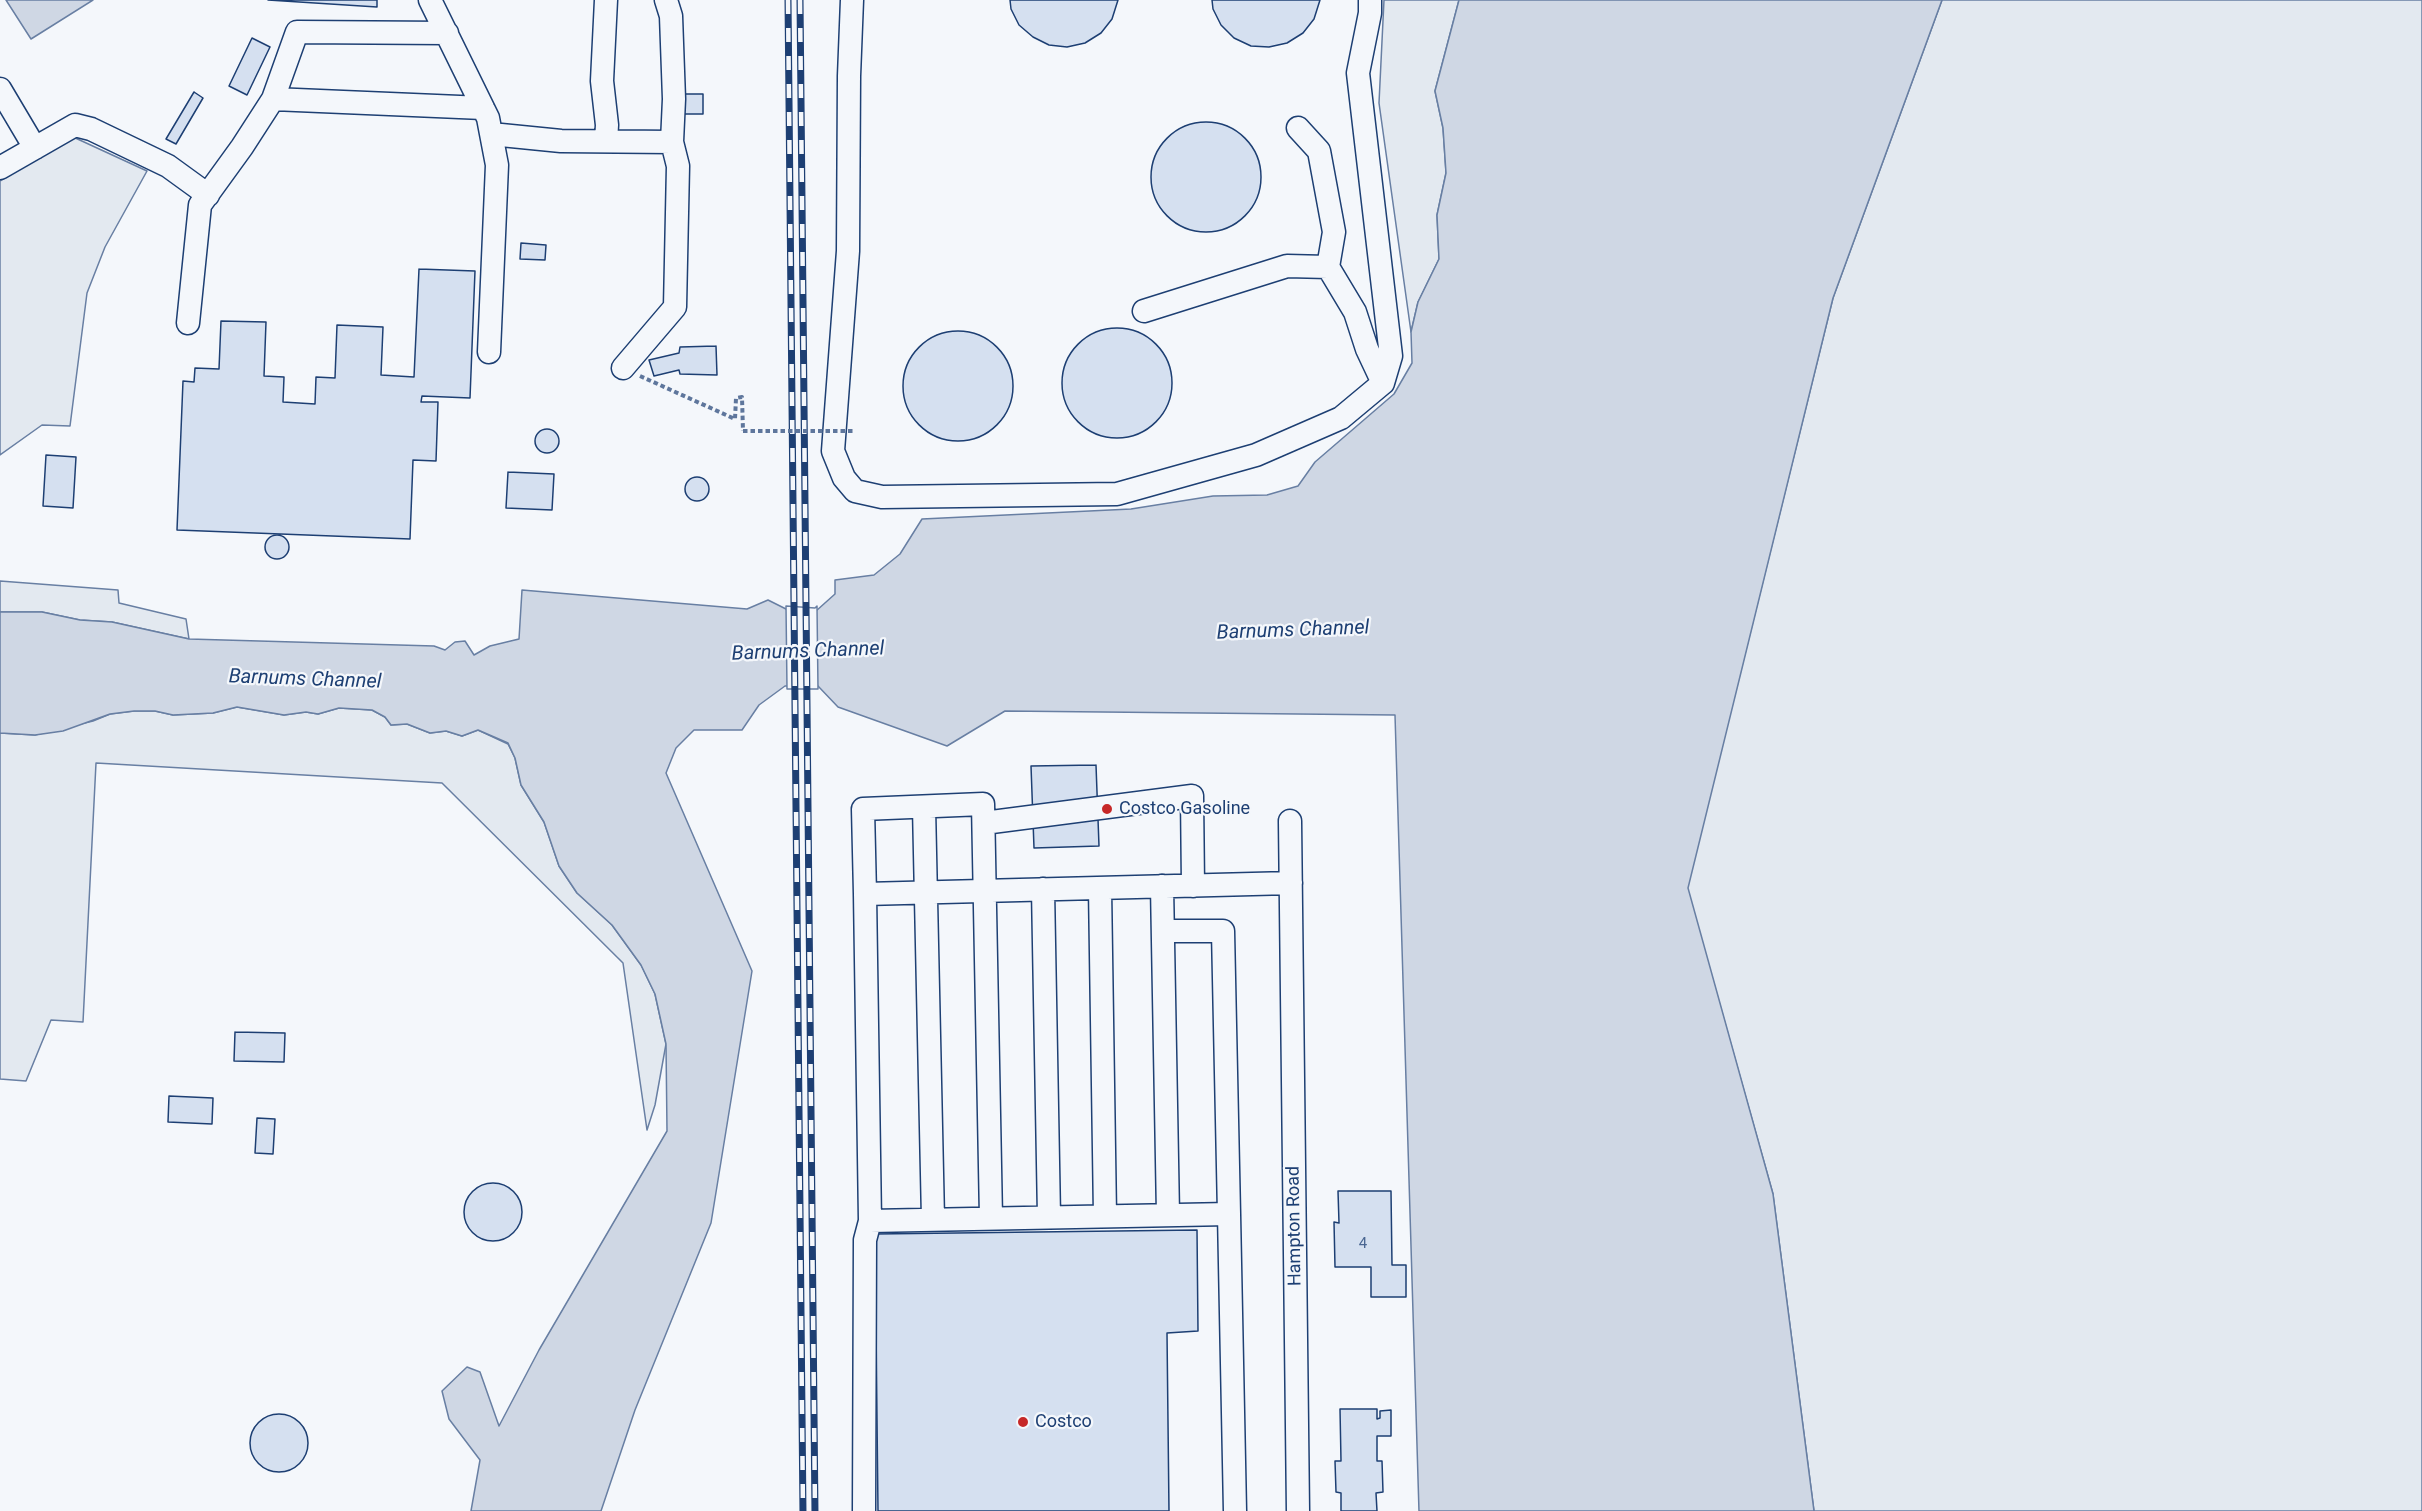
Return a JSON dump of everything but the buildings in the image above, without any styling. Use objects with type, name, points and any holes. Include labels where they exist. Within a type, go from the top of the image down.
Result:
[{"type":"street","points":[[430,0],[483,108],[497,165],[489,352]]},
{"type":"street","points":[[606,0],[602,81],[607,125],[606,141]]},
{"type":"street","points":[[623,368],[675,307],[678,166],[672,142],[675,99],[671,16],[666,0]]},
{"type":"street","points":[[852,0],[848,251],[833,451],[844,478],[855,491],[882,496],[1117,494],[1256,455],[1341,418],[1383,383],[1391,356],[1358,73],[1370,13],[1370,0]]},
{"type":"street","points":[[188,323],[200,205],[273,99],[297,32],[447,33]]},
{"type":"street","points":[[0,90],[35,148]]},
{"type":"street","points":[[273,99],[483,108]]},
{"type":"street","points":[[0,168],[75,125],[91,129],[168,166],[208,195]]},
{"type":"street","points":[[1299,128],[1319,151],[1334,232],[1328,267],[1355,312],[1367,349],[1383,383]]},
{"type":"street","points":[[491,134],[561,141],[672,142]]},
{"type":"street","points":[[1144,310],[1287,266],[1328,267]]},
{"type":"street","points":[[984,823],[1192,796],[1193,886]]},
{"type":"street","points":[[864,1511],[865,1240],[870,1221],[863,809],[983,804],[991,1218]]},
{"type":"street","points":[[924,807],[933,1220]]},
{"type":"street","name":"Hampton Road","points":[[1290,821],[1298,1511]]},
{"type":"street","points":[[865,894],[1291,884]]},
{"type":"street","points":[[1162,886],[1168,1215]]},
{"type":"street","points":[[1100,888],[1105,1216]]},
{"type":"street","points":[[1043,889],[1049,1217]]},
{"type":"street","points":[[1163,931],[1223,931],[1235,1511]]},
{"type":"street","points":[[870,1221],[1229,1214]]},
{"type":"path","points":[[623,368],[735,419],[736,398],[742,397],[743,431],[853,431]]},
{"type":"shaded area","points":[[1384,0],[1459,0],[1435,91],[1443,128],[1446,173],[1437,215],[1439,259],[1418,302],[1411,332],[1379,103]]},
{"type":"shaded area","points":[[1942,0],[2422,0],[2422,1511],[1814,1511],[1773,1194],[1687,888],[1833,298]]},
{"type":"shaded area","points":[[71,136],[147,171],[105,247],[87,293],[70,426],[42,425],[0,455],[0,181]]},
{"type":"shaded area","points":[[0,581],[118,590],[119,603],[186,619],[189,639],[112,622],[80,620],[42,612],[0,612]]},
{"type":"shaded area","points":[[237,707],[284,715],[306,712],[318,714],[339,708],[372,710],[385,717],[391,725],[407,724],[430,733],[446,731],[462,736],[478,730],[508,744],[515,758],[521,785],[544,822],[559,866],[577,893],[612,925],[641,965],[655,994],[666,1044],[655,1105],[647,1130],[623,963],[442,783],[96,763],[83,1022],[51,1020],[26,1081],[0,1079],[0,733],[35,735],[93,721],[110,714],[134,711],[155,711],[173,715],[213,713]]},
{"type":"water","points":[[6,0],[93,0],[31,39]]},
{"type":"water","name":"Barnums Channel","points":[[1459,0],[1942,0],[1833,298],[1688,888],[1773,1194],[1814,1511],[1419,1511],[1395,715],[1005,711],[947,746],[838,707],[818,686],[785,686],[759,705],[742,730],[694,730],[676,748],[666,773],[752,971],[711,1223],[635,1410],[601,1511],[471,1511],[480,1460],[449,1419],[442,1391],[467,1367],[480,1372],[499,1426],[539,1350],[667,1131],[666,1044],[655,994],[641,965],[612,925],[577,893],[559,866],[544,822],[521,785],[515,758],[508,743],[478,730],[462,736],[446,731],[430,733],[407,724],[391,725],[385,717],[372,710],[339,708],[318,714],[306,712],[284,715],[237,707],[213,713],[173,715],[155,711],[134,711],[110,714],[63,731],[35,735],[0,733],[0,612],[42,612],[80,620],[112,622],[189,639],[434,646],[445,650],[455,642],[465,641],[474,655],[490,646],[519,639],[522,590],[747,609],[768,600],[788,610],[816,611],[835,594],[835,580],[874,575],[900,554],[922,519],[1131,509],[1213,496],[1267,495],[1298,486],[1315,462],[1394,394],[1412,363],[1411,332],[1418,302],[1439,259],[1437,215],[1446,173],[1443,128],[1435,91]]},
{"type":"pier","points":[[786,606],[815,608],[817,606],[818,689],[787,689]]},
{"type":"railway","points":[[788,0],[803,1511]]},
{"type":"railway","points":[[800,0],[815,1511]]},
{"type":"place","name":"Costco Gasoline","points":[[1107,809]]},
{"type":"place","name":"Costco","points":[[1023,1422]]}]
